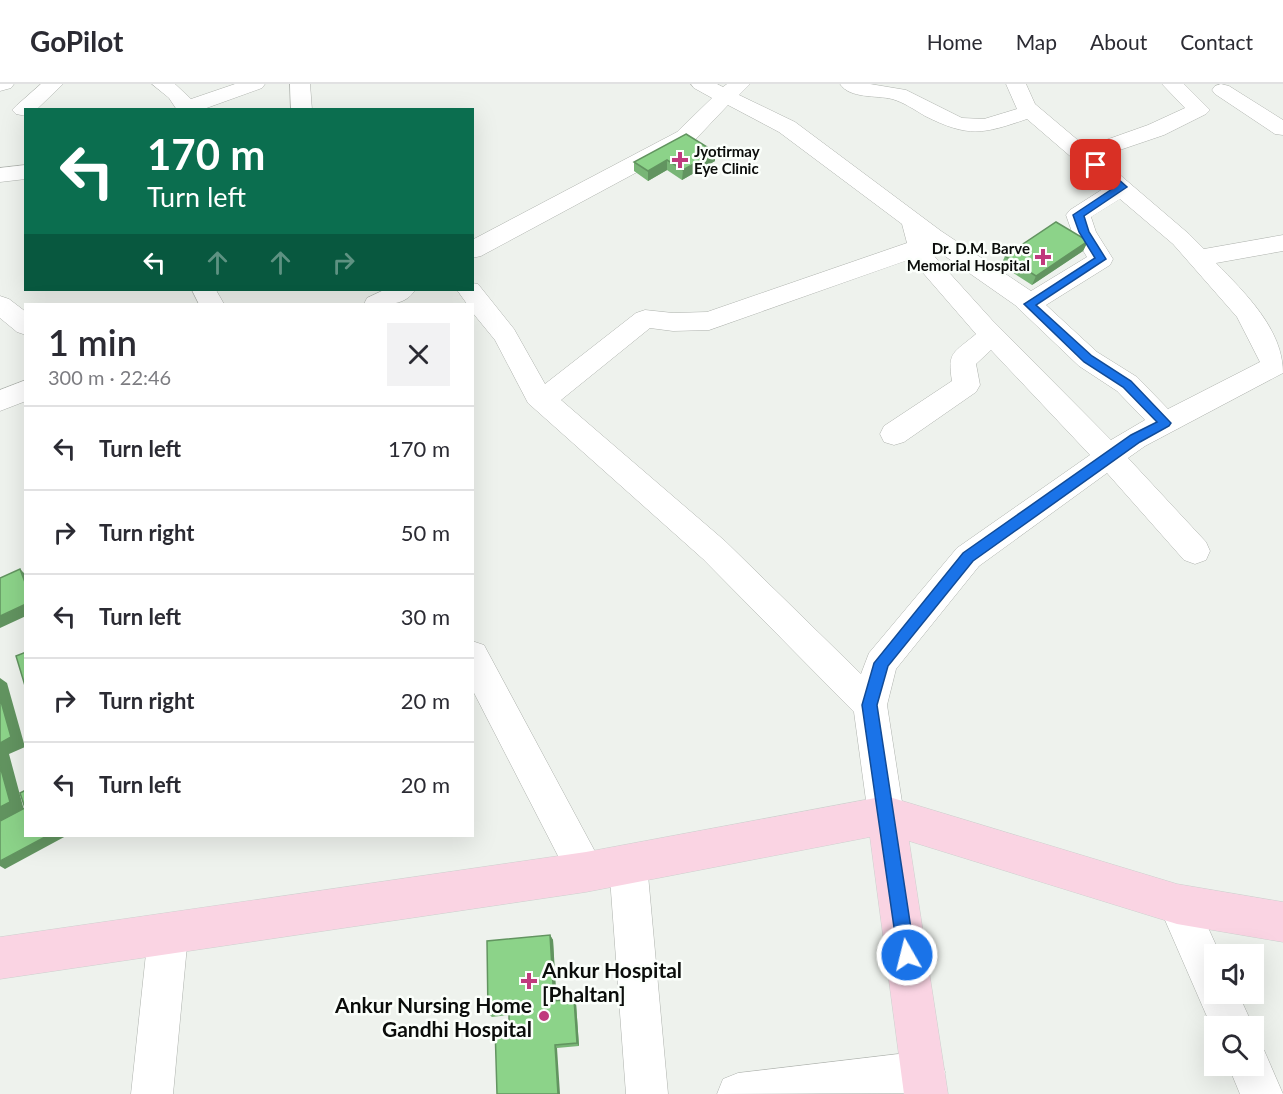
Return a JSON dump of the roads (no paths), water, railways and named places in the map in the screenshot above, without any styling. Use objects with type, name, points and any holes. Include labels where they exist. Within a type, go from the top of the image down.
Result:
[{"type":"main road","points":[[886,815],[925,1083]]},
{"type":"main road","points":[[0,958],[586,872],[886,815],[1177,904],[1283,922]]},
{"type":"street","points":[[0,85],[4,84]]},
{"type":"street","points":[[27,108],[53,84]]},
{"type":"street","points":[[162,84],[188,108],[255,84]]},
{"type":"street","points":[[300,84],[302,108]]},
{"type":"street","points":[[701,84],[732,90],[787,127],[1029,304],[1088,359],[1127,384],[1165,423]]},
{"type":"street","points":[[850,84],[861,89],[899,94],[958,124],[986,126],[1031,111]]},
{"type":"street","points":[[886,815],[870,705],[881,663],[968,557],[1135,438],[1280,368],[1247,312],[1181,239],[1026,107],[1016,84]]},
{"type":"street","points":[[1084,155],[1156,130],[1199,110],[1172,84]]},
{"type":"street","points":[[1189,99],[1230,87],[1283,129]]},
{"type":"street","points":[[474,249],[685,137],[732,90]]},
{"type":"street","points":[[0,102],[24,110]]},
{"type":"street","points":[[0,175],[24,172]]},
{"type":"street","points":[[1029,304],[1101,259],[1084,232],[1078,215],[1122,187]]},
{"type":"street","points":[[912,219],[924,260],[992,335],[1110,457],[1195,551]]},
{"type":"street","points":[[1198,258],[1283,243]]},
{"type":"street","points":[[543,400],[645,319],[673,322],[709,321],[920,247]]},
{"type":"street","points":[[378,303],[401,291]]},
{"type":"street","points":[[470,291],[505,335],[543,400],[714,550],[870,705]]},
{"type":"street","points":[[0,305],[24,324]]},
{"type":"street","points":[[894,434],[966,385],[962,361],[992,335]]},
{"type":"street","points":[[0,401],[24,391]]},
{"type":"street","points":[[474,659],[586,872]]},
{"type":"street","points":[[628,864],[647,1094]]},
{"type":"street","points":[[1177,904],[1204,964]]},
{"type":"street","points":[[152,1094],[168,935]]},
{"type":"street","points":[[1254,1076],[1262,1094]]},
{"type":"street","points":[[738,1094],[925,1083]]},
{"type":"place","name":"Jyotirmay Eye Clinic","points":[[680,160]]},
{"type":"place","name":"Dr. D.M. Barve Memorial Hospital","points":[[1043,257]]},
{"type":"place","name":"Ankur Hospital [Phaltan]","points":[[529,981]]},
{"type":"place","name":"Ankur Nursing Home Gandhi Hospital","points":[[544,1016]]}]
